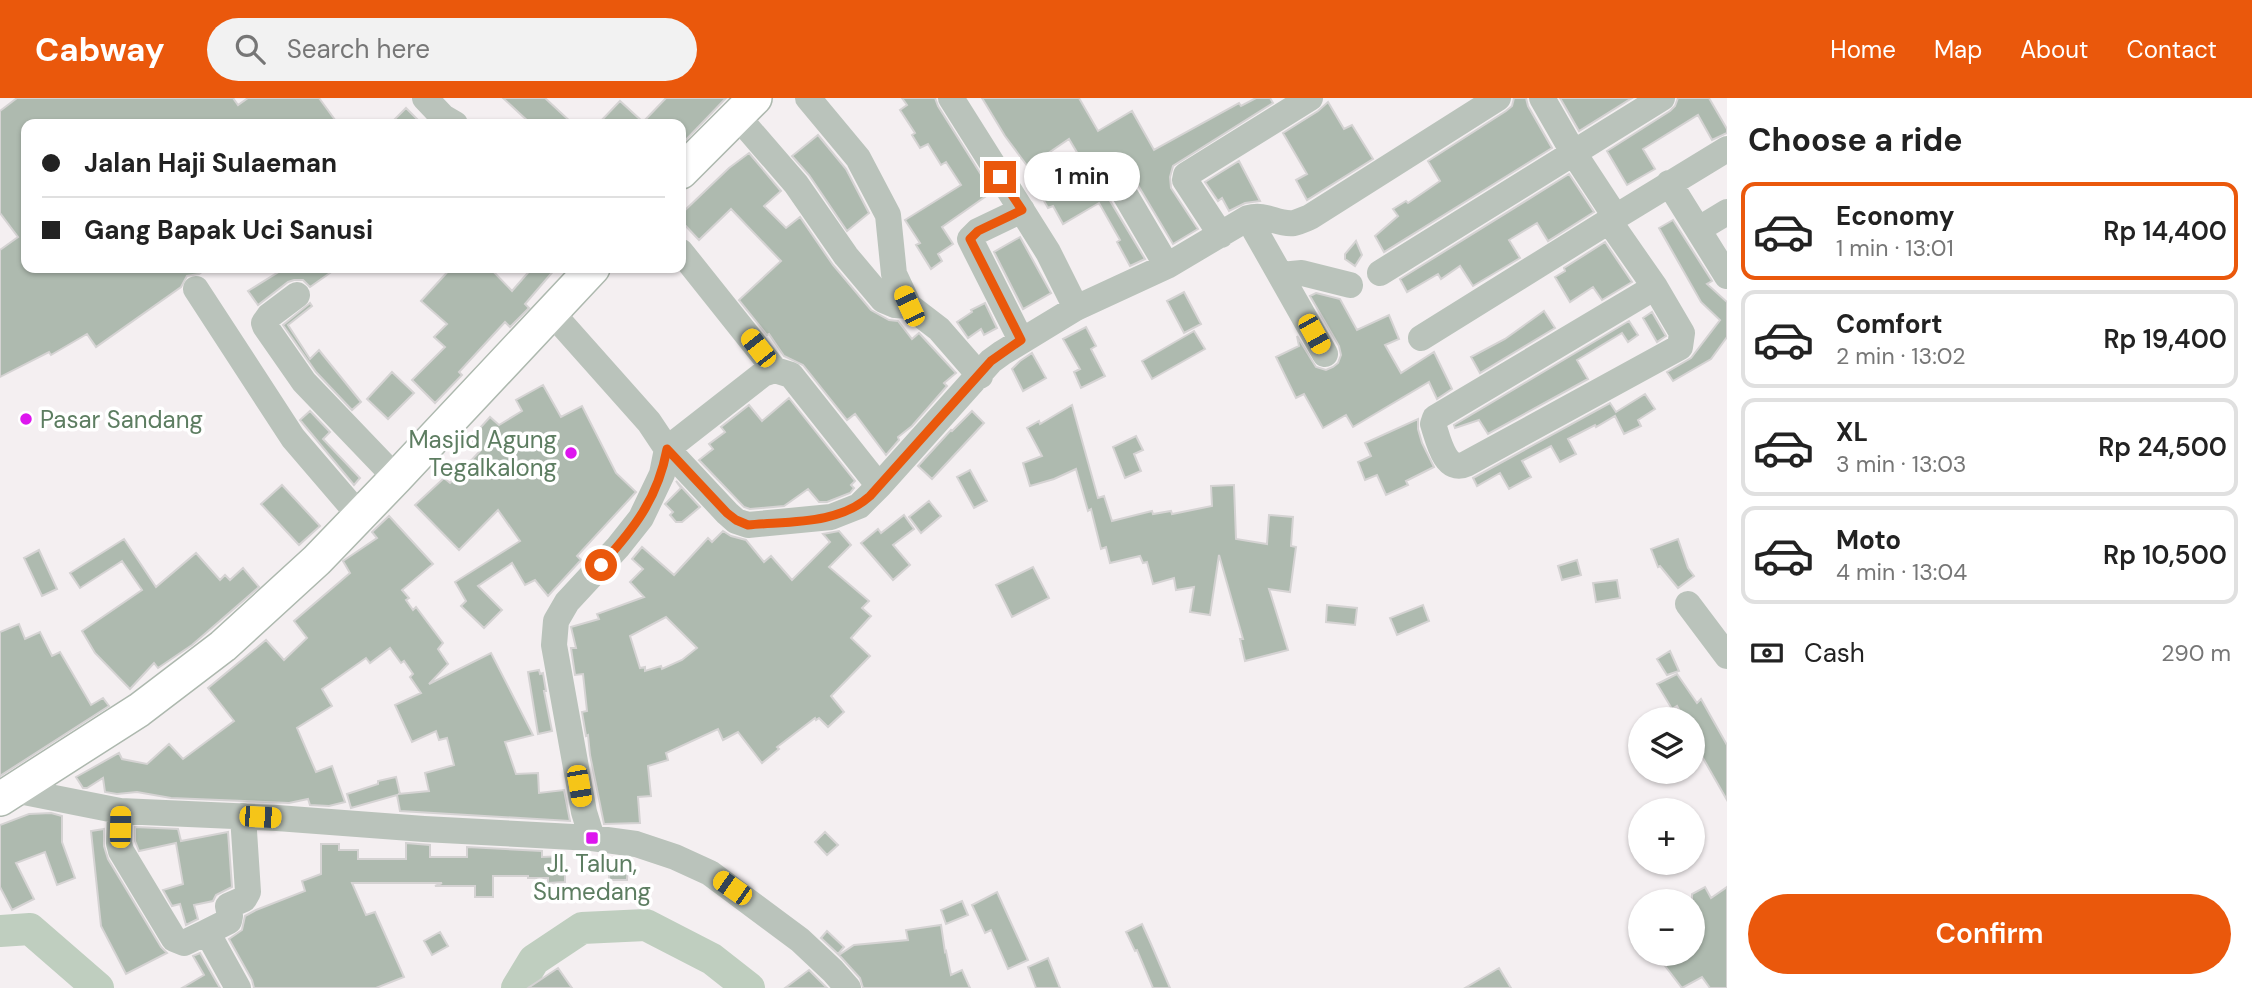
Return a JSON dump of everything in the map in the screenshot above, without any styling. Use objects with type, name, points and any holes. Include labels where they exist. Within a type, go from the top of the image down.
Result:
[{"type":"main road","points":[[686,167],[747,107]]},
{"type":"main road","points":[[7,795],[139,710],[223,646],[317,559],[588,273]]},
{"type":"street","points":[[808,98],[858,158],[888,215],[894,274],[909,306],[939,329],[979,376]]},
{"type":"street","points":[[951,98],[1048,252],[1076,308]]},
{"type":"street","points":[[1221,235],[1185,180],[1186,175],[1310,98]]},
{"type":"street","points":[[552,313],[649,422],[667,449],[736,520],[748,525],[831,517],[859,506],[991,361],[1021,340],[1076,308],[1167,265],[1248,219],[1259,215],[1295,223],[1310,217],[1498,98]]},
{"type":"street","points":[[1542,98],[1612,219],[1655,287],[1682,333],[1680,347],[1460,467],[1454,466],[1446,459],[1433,424],[1435,418],[1655,287]]},
{"type":"street","points":[[1380,273],[1662,98]]},
{"type":"street","points":[[747,107],[846,256],[883,300],[895,305],[909,306]]},
{"type":"street","points":[[1421,338],[1727,149]]},
{"type":"street","points":[[1669,183],[1727,276]]},
{"type":"street","points":[[1121,186],[1167,265]]},
{"type":"street","points":[[1021,340],[970,239],[978,231],[1022,210]]},
{"type":"street","points":[[1699,229],[1727,212]]},
{"type":"street","points":[[1248,219],[1325,354]]},
{"type":"street","points":[[686,258],[775,370],[791,375],[879,486]]},
{"type":"street","points":[[1281,275],[1302,273],[1350,285]]},
{"type":"street","points":[[196,289],[293,438],[359,515]]},
{"type":"street","points":[[297,295],[269,316],[265,326],[304,382],[396,478]]},
{"type":"street","points":[[592,838],[584,812],[554,645],[556,621],[567,602],[641,518],[662,474],[667,449],[762,374],[775,370]]},
{"type":"street","points":[[1688,604],[1727,656]]},
{"type":"street","points":[[7,795],[120,811],[592,838],[636,844],[675,857],[710,873],[800,940],[834,971],[848,988]]},
{"type":"street","points":[[120,811],[121,850],[174,939],[184,943],[229,921],[228,906],[244,899],[248,892],[243,816]]},
{"type":"street","points":[[207,932],[238,988]]},
{"type":"building","points":[[17,98],[233,98],[238,105],[248,98],[319,98],[334,119],[21,119],[21,273],[200,273],[187,276],[181,287],[96,347],[87,334],[51,355],[49,352],[0,377],[0,250],[18,237],[0,213],[0,111]]},
{"type":"building","points":[[503,98],[545,98],[568,119],[526,119]]},
{"type":"building","points":[[666,98],[726,98],[686,140],[686,119],[646,119]]},
{"type":"building","points":[[902,98],[935,98],[992,192],[942,227],[953,244],[938,254],[942,261],[931,269],[916,245],[920,243],[905,220],[961,185],[946,162],[941,165],[928,144],[920,148],[912,135],[915,133],[900,110],[907,105]]},
{"type":"building","points":[[982,98],[1079,98],[1098,131],[1132,111],[1154,150],[1239,103],[1241,106],[1256,98],[1270,98],[1273,103],[1173,166],[1171,188],[1198,229],[1173,244],[1133,177],[1121,170],[1113,172],[1107,178],[1104,185],[1106,194],[1145,259],[1130,266],[1117,242],[1120,240],[1099,203],[1063,224],[1053,206],[1048,208],[1039,192],[1085,166],[1069,139],[1028,167]]},
{"type":"building","points":[[1514,98],[1526,98],[1552,148],[1384,252],[1375,236],[1398,216],[1393,209],[1406,201],[1408,203],[1440,181],[1428,161],[1506,111],[1512,106]]},
{"type":"building","points":[[1560,98],[1632,98],[1579,131]]},
{"type":"building","points":[[1678,98],[1709,98],[1727,133],[1712,140],[1698,115],[1643,149],[1655,169],[1627,185],[1607,151],[1670,111]]},
{"type":"building","points":[[620,101],[640,119],[603,119]]},
{"type":"building","points":[[1328,102],[1344,129],[1352,125],[1373,159],[1307,200],[1296,180],[1307,174],[1283,133]]},
{"type":"building","points":[[406,108],[417,119],[395,119]]},
{"type":"building","points":[[818,135],[846,169],[869,213],[847,231],[809,175],[792,156]]},
{"type":"building","points":[[749,153],[781,191],[764,206],[786,228],[800,217],[833,265],[871,310],[889,320],[898,321],[912,339],[919,333],[956,373],[944,383],[947,386],[912,426],[898,437],[899,440],[886,455],[855,414],[847,420],[803,365],[784,356],[739,300],[781,261],[731,209],[699,240],[686,226],[686,209],[729,168]]},
{"type":"building","points":[[1239,161],[1260,201],[1245,203],[1229,211],[1222,198],[1218,201],[1205,182]]},
{"type":"building","points":[[1569,174],[1594,212],[1548,241],[1537,223],[1509,240],[1520,258],[1473,286],[1460,266],[1441,279],[1438,274],[1407,292],[1400,279]]},
{"type":"building","points":[[1673,220],[1712,281],[1707,284],[1727,302],[1727,337],[1711,359],[1673,381],[1667,372],[1691,358],[1720,320],[1701,302],[1659,228]]},
{"type":"building","points":[[1020,237],[1051,293],[1023,309],[994,252]]},
{"type":"building","points":[[1356,241],[1362,255],[1355,266],[1345,259],[1345,254]]},
{"type":"building","points":[[1605,242],[1632,282],[1602,300],[1593,287],[1570,302],[1555,277],[1565,271],[1564,268]]},
{"type":"building","points":[[277,273],[330,273],[310,287],[303,280],[288,282],[258,305],[248,291]]},
{"type":"building","points":[[446,273],[495,273],[512,291],[528,273],[552,273],[525,304],[529,308],[510,327],[505,322],[459,372],[462,375],[435,403],[412,380],[445,347],[434,337],[447,324],[421,301]]},
{"type":"building","points":[[1184,292],[1201,324],[1184,333],[1167,301]]},
{"type":"building","points":[[1316,293],[1340,299],[1357,330],[1389,315],[1399,339],[1385,345],[1401,373],[1434,352],[1452,389],[1437,399],[1429,382],[1353,427],[1346,415],[1323,428],[1304,394],[1296,398],[1276,357],[1299,346],[1297,336],[1316,367],[1326,370],[1338,363],[1341,355],[1339,346],[1310,296]]},
{"type":"building","points":[[310,303],[312,306],[288,325],[310,359],[319,350],[361,402],[352,410],[316,372],[283,325]]},
{"type":"building","points":[[985,303],[997,328],[984,335],[981,329],[968,338],[957,322]]},
{"type":"building","points":[[1544,311],[1555,328],[1480,373],[1471,357],[1505,339]]},
{"type":"building","points":[[1652,312],[1666,336],[1657,342],[1643,318]]},
{"type":"building","points":[[1629,321],[1638,335],[1628,342],[1622,333],[1577,360],[1588,379],[1488,434],[1479,420],[1455,428],[1454,425]]},
{"type":"building","points":[[1086,327],[1096,346],[1091,349],[1105,376],[1081,388],[1074,372],[1080,369],[1063,339]]},
{"type":"building","points":[[1194,331],[1205,349],[1152,379],[1142,361]]},
{"type":"building","points":[[1032,353],[1046,378],[1023,391],[1012,369]]},
{"type":"building","points":[[392,372],[414,393],[388,419],[367,399]]},
{"type":"building","points":[[543,385],[561,417],[582,406],[616,473],[636,492],[577,556],[581,560],[548,596],[535,580],[525,585],[512,563],[478,586],[502,610],[484,628],[461,606],[466,601],[455,582],[520,541],[498,510],[459,550],[415,505],[444,478],[450,483],[481,450],[470,439],[490,417],[499,425],[522,411],[516,400]]},
{"type":"building","points":[[1645,394],[1655,409],[1638,420],[1641,426],[1624,434],[1615,416],[1568,439],[1576,454],[1560,462],[1551,446],[1522,461],[1531,477],[1509,489],[1500,473],[1477,486],[1473,478],[1610,403],[1616,412]]},
{"type":"building","points":[[789,398],[855,481],[851,485],[854,488],[850,493],[827,502],[819,502],[808,489],[784,506],[750,509],[744,507],[699,460],[713,449],[709,444],[725,432],[721,427],[749,405],[762,421]]},
{"type":"building","points":[[1072,405],[1098,498],[1104,496],[1112,521],[1152,511],[1153,514],[1171,511],[1172,514],[1212,506],[1211,486],[1234,485],[1236,539],[1267,544],[1269,515],[1293,517],[1291,546],[1296,547],[1290,592],[1269,589],[1288,650],[1245,661],[1240,639],[1243,639],[1219,555],[1210,615],[1190,612],[1194,587],[1176,590],[1174,578],[1153,584],[1147,562],[1143,563],[1140,556],[1110,563],[1106,547],[1101,549],[1091,509],[1088,511],[1076,469],[1030,486],[1023,463],[1042,456],[1027,428],[1039,421],[1040,424]]},
{"type":"building","points":[[310,411],[330,432],[323,439],[360,478],[354,485],[300,420]]},
{"type":"building","points":[[972,411],[984,423],[932,479],[918,466]]},
{"type":"building","points":[[1418,419],[1422,443],[1434,467],[1406,481],[1408,485],[1386,495],[1377,475],[1365,480],[1358,462],[1371,456],[1365,443]]},
{"type":"building","points":[[1136,436],[1143,450],[1134,454],[1141,471],[1125,478],[1113,447]]},
{"type":"building","points":[[970,470],[987,501],[974,508],[957,477]]},
{"type":"building","points":[[676,481],[700,507],[682,522],[676,522],[670,515],[673,512],[665,504],[681,488]]},
{"type":"building","points":[[282,485],[320,526],[299,545],[261,504]]},
{"type":"building","points":[[929,501],[941,516],[921,533],[909,517]]},
{"type":"building","points":[[904,515],[914,529],[893,545],[910,565],[893,580],[861,543],[878,529],[881,533]]},
{"type":"building","points":[[389,516],[433,564],[402,590],[409,598],[406,600],[413,610],[416,607],[443,643],[438,649],[448,664],[429,684],[491,653],[533,735],[505,742],[516,774],[538,773],[539,793],[564,790],[570,821],[400,811],[397,795],[351,808],[347,794],[378,784],[378,781],[396,777],[400,794],[429,791],[425,773],[454,765],[447,738],[439,740],[436,731],[412,742],[395,705],[421,693],[410,677],[413,674],[390,648],[370,663],[366,658],[322,689],[332,706],[297,728],[316,772],[332,766],[345,802],[329,806],[310,805],[308,799],[289,803],[171,798],[137,792],[117,794],[105,792],[103,778],[83,788],[76,777],[119,753],[122,759],[147,764],[169,744],[183,759],[234,721],[208,688],[266,640],[284,660],[307,638],[294,621],[350,573],[343,561],[377,538],[372,532]]},
{"type":"building","points":[[723,531],[746,540],[764,562],[771,556],[792,580],[830,542],[823,534],[839,531],[851,545],[829,567],[869,601],[862,608],[871,616],[851,638],[870,656],[831,696],[844,712],[828,727],[819,718],[815,718],[777,747],[779,749],[762,763],[738,732],[723,740],[718,729],[666,753],[668,760],[648,766],[651,796],[638,797],[640,823],[604,824],[582,712],[587,711],[583,674],[575,675],[571,648],[576,648],[571,627],[599,619],[597,614],[644,597],[630,582],[643,569],[632,559],[642,547],[674,575],[708,538],[712,542]],"holes":[[[666,617],[697,648],[682,660],[662,669],[661,666],[645,671],[645,667],[640,668],[630,636]]]},
{"type":"building","points":[[124,539],[156,587],[196,553],[220,580],[225,575],[230,580],[243,568],[259,587],[192,645],[158,668],[154,663],[130,689],[95,653],[82,631],[142,590],[122,561],[80,588],[70,573]]},
{"type":"building","points":[[1678,539],[1688,568],[1694,576],[1678,588],[1660,566],[1658,567],[1651,549]]},
{"type":"building","points":[[39,550],[57,589],[42,596],[24,558]]},
{"type":"building","points":[[1577,560],[1581,575],[1562,580],[1558,566]]},
{"type":"building","points":[[1033,567],[1049,598],[1012,617],[996,585]]},
{"type":"building","points":[[1617,580],[1620,598],[1596,602],[1593,583]]},
{"type":"building","points":[[1327,605],[1357,608],[1355,625],[1326,622]]},
{"type":"building","points":[[1423,605],[1429,621],[1397,635],[1390,618]]},
{"type":"building","points":[[19,624],[25,639],[40,632],[52,656],[60,652],[91,705],[103,698],[109,706],[0,776],[0,632]]},
{"type":"building","points":[[1670,651],[1679,671],[1667,675],[1657,659]]},
{"type":"building","points":[[539,670],[540,674],[543,673],[552,731],[538,734],[528,672]]},
{"type":"building","points":[[1677,674],[1697,703],[1701,699],[1727,745],[1727,800],[1705,762],[1705,707],[1671,707],[1657,684]]},
{"type":"building","points":[[51,813],[62,816],[62,842],[75,878],[57,885],[45,852],[16,863],[34,899],[12,910],[0,887],[0,825],[29,814]]},
{"type":"building","points":[[135,827],[178,829],[181,841],[228,832],[232,887],[216,895],[213,901],[194,905],[198,919],[186,925],[180,904],[172,906],[163,890],[183,884],[176,843],[139,851],[135,841]]},
{"type":"building","points":[[104,829],[104,846],[108,859],[167,953],[126,974],[101,926],[91,831]]},
{"type":"building","points":[[825,832],[838,845],[827,855],[815,842]]},
{"type":"building","points":[[406,843],[430,845],[430,857],[467,857],[467,847],[542,851],[542,857],[565,856],[565,882],[548,883],[548,878],[528,876],[493,876],[493,897],[475,897],[475,886],[435,886],[442,883],[352,883],[366,915],[375,912],[404,977],[376,988],[254,988],[229,939],[242,930],[245,916],[305,891],[302,881],[321,874],[321,844],[339,844],[339,850],[358,850],[358,859],[406,859]]},
{"type":"building","points":[[610,859],[628,859],[627,880],[609,880]]},
{"type":"building","points":[[1705,887],[1711,898],[1727,887],[1727,988],[1710,988],[1702,977],[1682,988],[1665,966],[1705,966],[1705,889],[1701,889]]},
{"type":"building","points":[[997,892],[1028,960],[1008,969],[991,930],[985,933],[972,905]]},
{"type":"building","points":[[962,901],[968,915],[946,924],[941,910]]},
{"type":"building","points":[[1142,924],[1170,988],[1153,988],[1126,932]]},
{"type":"building","points":[[941,925],[951,975],[962,970],[970,988],[863,988],[860,978],[839,955],[854,945],[908,940],[906,930]]},
{"type":"building","points":[[827,931],[844,947],[838,954],[821,938]]},
{"type":"building","points":[[440,932],[448,946],[432,955],[424,941]]},
{"type":"building","points":[[200,953],[220,988],[182,988],[204,975],[193,956]]},
{"type":"building","points":[[1048,958],[1060,988],[1036,988],[1028,967]]},
{"type":"building","points":[[558,968],[572,988],[528,988]]},
{"type":"building","points":[[1499,968],[1511,988],[1465,988]]},
{"type":"building","points":[[809,970],[827,988],[785,988]]},
{"type":"waterway","points":[[517,988],[534,960],[582,928],[646,925],[712,959],[749,988]]},
{"type":"waterway","points":[[0,931],[30,929],[98,988]]},
{"type":"place","name":"Pasar Sandang","points":[[26,419]]},
{"type":"place","name":"Masjid Agung Tegalkalong","points":[[571,453]]},
{"type":"place","name":"Jl. Talun, Sumedang","points":[[592,838]]},
{"type":"route","points":[[601,565],[641,518],[662,474],[667,449],[727,513],[748,525],[831,517],[859,506],[870,496],[991,361],[1021,340],[970,239],[978,231],[1022,210],[1000,177]]}]
